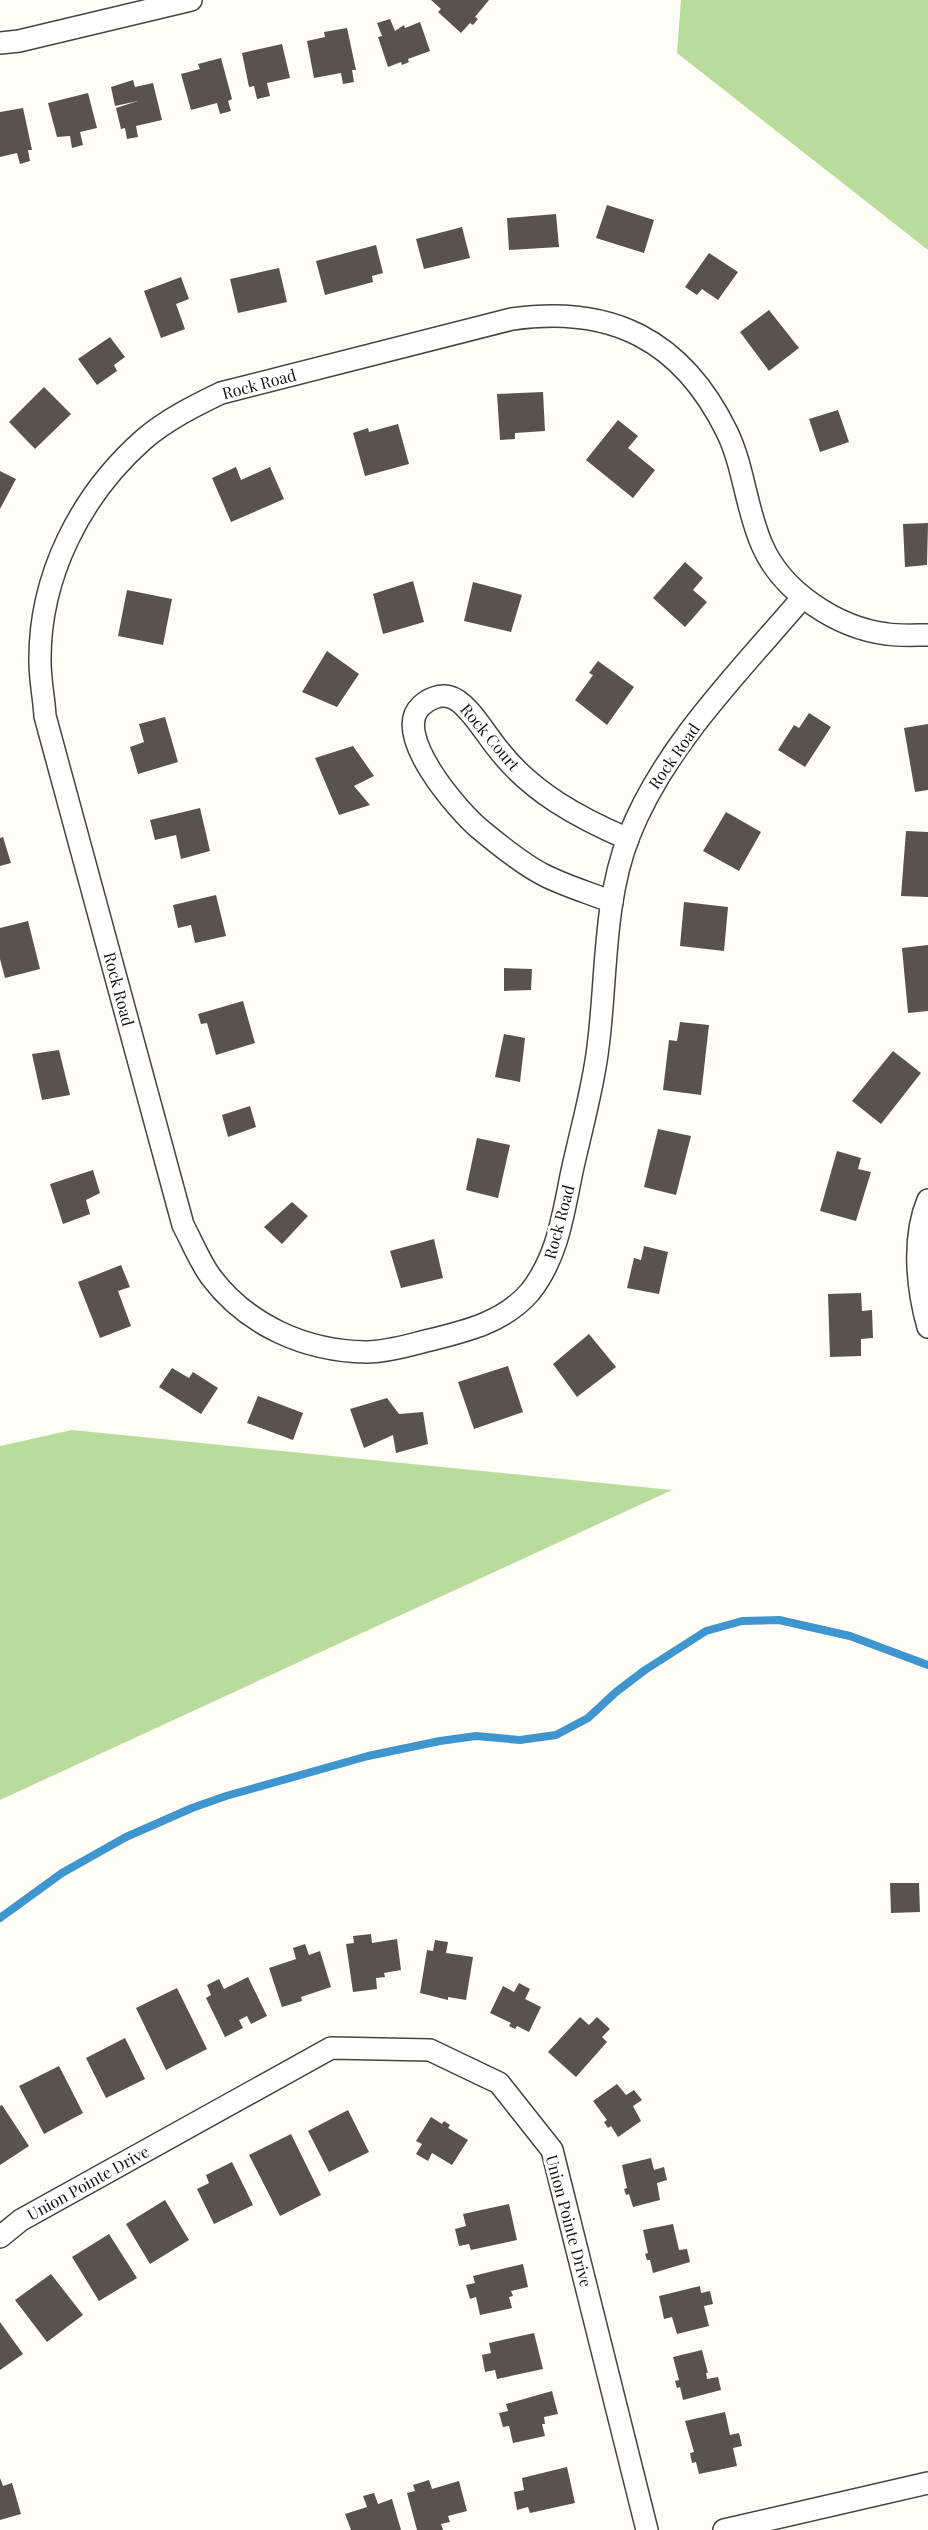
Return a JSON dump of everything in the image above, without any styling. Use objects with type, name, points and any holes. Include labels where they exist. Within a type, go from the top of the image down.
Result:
[{"type":"street","points":[[0,43],[19,41],[181,1]]},
{"type":"street","name":"Rock Road","points":[[803,597],[674,750],[646,795],[628,839],[612,902],[598,1050],[560,1232],[549,1262],[529,1293],[505,1314],[476,1329],[378,1352],[345,1352],[312,1346],[281,1335],[248,1314],[211,1277],[183,1225],[45,716],[40,662],[45,607],[60,554],[82,510],[112,470],[144,439],[181,413],[221,393],[512,319],[544,315],[576,316],[614,324],[644,338],[676,360],[698,383],[728,434],[762,546],[779,572],[803,597],[842,622],[886,634],[928,635]]},
{"type":"street","name":"Rock Court","points":[[612,902],[544,875],[480,830],[451,799],[427,765],[413,737],[412,720],[419,707],[431,698],[447,696],[460,700],[502,755],[538,789],[583,819],[628,839]]},
{"type":"street","points":[[928,1200],[924,1209],[917,1264],[920,1299],[928,1327]]},
{"type":"street","name":"Union Pointe Drive","points":[[0,2236],[21,2220],[331,2048],[430,2050],[499,2083],[552,2150],[647,2530]]},
{"type":"street","points":[[724,2530],[928,2483]]},
{"type":"green space","points":[[681,0],[928,0],[928,250],[677,53]]},
{"type":"green space","points":[[72,1430],[672,1490],[0,1800],[0,1446]]},
{"type":"building","points":[[431,0],[489,0],[475,17],[478,19],[473,25],[470,23],[461,33],[438,12],[441,9]]},
{"type":"building","points":[[390,19],[395,31],[404,25],[405,28],[420,22],[430,51],[408,59],[409,62],[402,65],[401,62],[388,67],[378,37],[382,36],[377,23]]},
{"type":"building","points":[[347,28],[356,70],[352,70],[354,82],[343,84],[341,73],[314,78],[307,41],[325,37],[324,32]]},
{"type":"building","points":[[282,44],[290,78],[267,83],[270,96],[257,99],[254,86],[249,87],[242,53]]},
{"type":"building","points":[[221,58],[232,99],[228,101],[231,111],[220,114],[217,103],[191,110],[181,74],[200,69],[198,64]]},
{"type":"building","points":[[133,80],[135,87],[153,83],[162,120],[136,126],[138,137],[127,139],[125,128],[121,129],[116,108],[138,101],[115,106],[111,87]]},
{"type":"building","points":[[88,93],[97,128],[80,132],[83,145],[72,148],[70,136],[57,137],[48,103]]},
{"type":"building","points":[[23,108],[32,150],[28,150],[30,161],[20,164],[17,153],[0,157],[0,112]]},
{"type":"building","points":[[607,205],[654,220],[644,253],[596,238]]},
{"type":"building","points":[[556,214],[559,247],[509,250],[507,218]]},
{"type":"building","points":[[462,227],[470,258],[424,269],[416,239]]},
{"type":"building","points":[[376,245],[383,273],[372,276],[373,282],[325,295],[316,261]]},
{"type":"building","points":[[709,253],[738,272],[718,300],[702,289],[697,295],[685,287]]},
{"type":"building","points":[[279,268],[287,302],[238,313],[230,279]]},
{"type":"building","points":[[181,277],[189,299],[176,304],[185,329],[161,338],[144,291]]},
{"type":"building","points":[[769,310],[799,348],[769,371],[740,332]]},
{"type":"building","points":[[110,337],[125,357],[114,365],[117,371],[97,385],[78,359]]},
{"type":"building","points":[[44,387],[71,414],[35,449],[9,422]]},
{"type":"building","points":[[543,392],[545,431],[515,433],[515,439],[500,440],[497,394]]},
{"type":"building","points":[[838,410],[849,442],[820,452],[809,419]]},
{"type":"building","points":[[618,420],[638,436],[628,448],[655,470],[633,498],[586,460]]},
{"type":"building","points":[[398,424],[409,464],[365,476],[353,433],[368,428],[369,432]]},
{"type":"building","points":[[236,467],[241,480],[270,467],[284,499],[231,522],[212,478]]},
{"type":"building","points":[[0,471],[16,479],[0,509]]},
{"type":"building","points":[[928,523],[927,565],[905,567],[903,524]]},
{"type":"building","points":[[685,562],[703,578],[693,590],[707,602],[685,627],[653,598]]},
{"type":"building","points":[[413,581],[424,622],[383,634],[373,594]]},
{"type":"building","points":[[473,582],[522,595],[511,632],[464,621]]},
{"type":"building","points":[[127,590],[172,599],[163,645],[118,636]]},
{"type":"building","points":[[327,651],[359,674],[337,707],[302,692]]},
{"type":"building","points":[[598,661],[634,687],[607,725],[575,700],[593,675],[589,673]]},
{"type":"building","points":[[809,713],[831,727],[805,767],[778,750],[794,725],[799,728]]},
{"type":"building","points":[[165,717],[178,762],[138,774],[130,747],[144,742],[139,724]]},
{"type":"building","points":[[928,724],[928,790],[915,792],[904,728]]},
{"type":"building","points":[[353,746],[374,776],[354,786],[370,805],[339,815],[315,758]]},
{"type":"building","points":[[200,808],[210,851],[181,859],[176,835],[155,840],[150,820]]},
{"type":"building","points":[[726,812],[761,832],[739,871],[703,851]]},
{"type":"building","points":[[906,831],[928,832],[928,897],[901,896]]},
{"type":"building","points":[[3,837],[11,863],[0,866],[0,838]]},
{"type":"building","points":[[216,895],[226,936],[195,943],[191,925],[178,928],[173,905]]},
{"type":"building","points":[[684,902],[728,907],[724,951],[680,946]]},
{"type":"building","points":[[28,921],[40,969],[5,978],[0,959],[0,928]]},
{"type":"building","points":[[928,945],[928,1011],[908,1013],[902,948]]},
{"type":"building","points":[[504,968],[532,969],[531,990],[504,991]]},
{"type":"building","points":[[243,1001],[255,1043],[216,1055],[207,1023],[201,1024],[198,1014]]},
{"type":"building","points":[[680,1022],[709,1025],[701,1095],[663,1090],[669,1040],[677,1041]]},
{"type":"building","points":[[504,1034],[525,1038],[520,1082],[495,1077]]},
{"type":"building","points":[[59,1050],[70,1095],[42,1100],[32,1054]]},
{"type":"building","points":[[893,1051],[921,1073],[881,1124],[852,1101]]},
{"type":"building","points":[[250,1106],[256,1127],[228,1137],[222,1115]]},
{"type":"building","points":[[658,1129],[691,1136],[676,1195],[644,1187]]},
{"type":"building","points":[[477,1138],[510,1145],[498,1198],[466,1190]]},
{"type":"building","points":[[837,1151],[861,1158],[858,1169],[871,1172],[856,1221],[820,1211]]},
{"type":"building","points":[[93,1170],[100,1193],[86,1200],[90,1214],[63,1224],[50,1184]]},
{"type":"building","points":[[292,1202],[308,1216],[282,1244],[264,1227]]},
{"type":"building","points":[[434,1239],[443,1278],[401,1288],[390,1251]]},
{"type":"building","points":[[644,1246],[668,1252],[659,1294],[627,1288],[634,1258],[641,1260]]},
{"type":"building","points":[[121,1265],[130,1287],[118,1291],[131,1326],[100,1338],[78,1282]]},
{"type":"building","points":[[861,1293],[862,1311],[872,1310],[873,1338],[861,1339],[861,1356],[830,1357],[828,1294]]},
{"type":"building","points":[[589,1334],[616,1367],[577,1397],[553,1364]]},
{"type":"building","points":[[508,1366],[523,1412],[474,1429],[458,1382]]},
{"type":"building","points":[[172,1368],[189,1378],[193,1372],[218,1388],[201,1414],[159,1387]]},
{"type":"building","points":[[258,1396],[303,1413],[293,1440],[247,1423]]},
{"type":"building","points":[[387,1398],[399,1414],[423,1412],[428,1444],[396,1453],[393,1435],[364,1448],[350,1409]]},
{"type":"building","points":[[890,1883],[919,1883],[920,1912],[891,1913]]},
{"type":"building","points":[[371,1934],[372,1943],[397,1939],[401,1970],[384,1973],[385,1977],[376,1978],[377,1989],[353,1992],[346,1944],[354,1943],[353,1936]]},
{"type":"building","points":[[435,1940],[448,1942],[446,1953],[473,1957],[466,2000],[448,1997],[448,2000],[420,1993],[427,1950],[433,1951]]},
{"type":"building","points":[[305,1944],[309,1955],[320,1951],[331,1987],[301,1997],[302,2001],[282,2007],[269,1968],[296,1959],[293,1948]]},
{"type":"building","points":[[248,1977],[267,2016],[251,2024],[247,2016],[239,2020],[243,2028],[225,2037],[206,1998],[211,1995],[207,1985],[219,1979],[224,1989]]},
{"type":"building","points":[[519,1983],[530,1989],[525,1999],[541,2007],[529,2032],[517,2026],[515,2029],[509,2026],[511,2023],[490,2013],[503,1986],[514,1992]]},
{"type":"building","points":[[177,1988],[207,2049],[166,2070],[136,2008]]},
{"type":"building","points":[[580,2017],[589,2025],[597,2017],[610,2029],[602,2037],[607,2042],[576,2077],[548,2052]]},
{"type":"building","points":[[125,2038],[145,2079],[106,2098],[86,2058]]},
{"type":"building","points":[[59,2066],[83,2113],[44,2134],[19,2086]]},
{"type":"building","points":[[617,2084],[626,2095],[634,2090],[642,2100],[633,2106],[641,2121],[618,2137],[611,2126],[608,2128],[604,2122],[607,2120],[593,2101]]},
{"type":"building","points":[[2,2105],[29,2146],[0,2165],[0,2106]]},
{"type":"building","points":[[348,2110],[369,2152],[329,2172],[308,2131]]},
{"type":"building","points":[[431,2117],[442,2124],[444,2121],[450,2125],[448,2128],[468,2140],[452,2165],[432,2153],[428,2161],[416,2154],[422,2144],[416,2141]]},
{"type":"building","points":[[291,2134],[321,2195],[280,2216],[249,2155]]},
{"type":"building","points":[[651,2158],[654,2170],[664,2167],[667,2180],[657,2183],[660,2200],[633,2207],[629,2194],[626,2195],[624,2189],[627,2188],[622,2165]]},
{"type":"building","points":[[232,2162],[253,2205],[214,2224],[197,2189],[209,2183],[206,2175]]},
{"type":"building","points":[[165,2200],[189,2240],[150,2264],[126,2224]]},
{"type":"building","points":[[509,2204],[517,2240],[471,2250],[469,2244],[459,2246],[455,2229],[466,2226],[463,2214]]},
{"type":"building","points":[[673,2224],[679,2250],[687,2249],[690,2262],[653,2273],[650,2260],[647,2260],[645,2254],[648,2253],[643,2230]]},
{"type":"building","points":[[109,2234],[137,2278],[99,2301],[72,2257]]},
{"type":"building","points":[[523,2264],[528,2287],[511,2291],[513,2296],[509,2297],[512,2308],[480,2315],[476,2297],[470,2299],[466,2285],[475,2283],[473,2276]]},
{"type":"building","points":[[51,2274],[83,2315],[47,2342],[15,2300]]},
{"type":"building","points":[[700,2286],[701,2293],[710,2291],[713,2304],[704,2306],[709,2326],[677,2334],[672,2317],[664,2319],[659,2296]]},
{"type":"building","points":[[0,2322],[23,2354],[0,2370]]},
{"type":"building","points":[[534,2333],[543,2369],[497,2379],[495,2370],[485,2372],[482,2355],[491,2353],[489,2343]]},
{"type":"building","points":[[702,2350],[708,2373],[706,2373],[707,2379],[718,2377],[721,2390],[683,2400],[680,2387],[677,2388],[675,2381],[679,2380],[673,2357]]},
{"type":"building","points":[[552,2391],[558,2414],[544,2417],[545,2424],[542,2424],[545,2436],[513,2443],[509,2426],[503,2427],[499,2413],[508,2411],[506,2404]]},
{"type":"building","points":[[725,2412],[730,2435],[739,2433],[742,2446],[733,2448],[737,2466],[699,2474],[696,2462],[692,2463],[690,2453],[694,2452],[685,2421]]},
{"type":"building","points":[[567,2467],[575,2503],[530,2513],[528,2507],[517,2510],[514,2492],[524,2490],[522,2478]]},
{"type":"building","points":[[0,2478],[3,2486],[12,2483],[21,2514],[0,2520]]},
{"type":"building","points":[[429,2480],[432,2489],[459,2481],[467,2511],[448,2516],[450,2522],[441,2524],[443,2530],[417,2530],[407,2493],[415,2491],[413,2485]]},
{"type":"building","points":[[374,2493],[378,2504],[392,2499],[401,2530],[351,2530],[345,2514],[367,2507],[363,2496]]},
{"type":"waterway","points":[[0,1918],[62,1873],[126,1837],[226,1796],[368,1756],[440,1741],[476,1736],[520,1740],[556,1735],[588,1718],[616,1692],[645,1670],[706,1631],[742,1621],[779,1620],[850,1636],[928,1665]]}]
